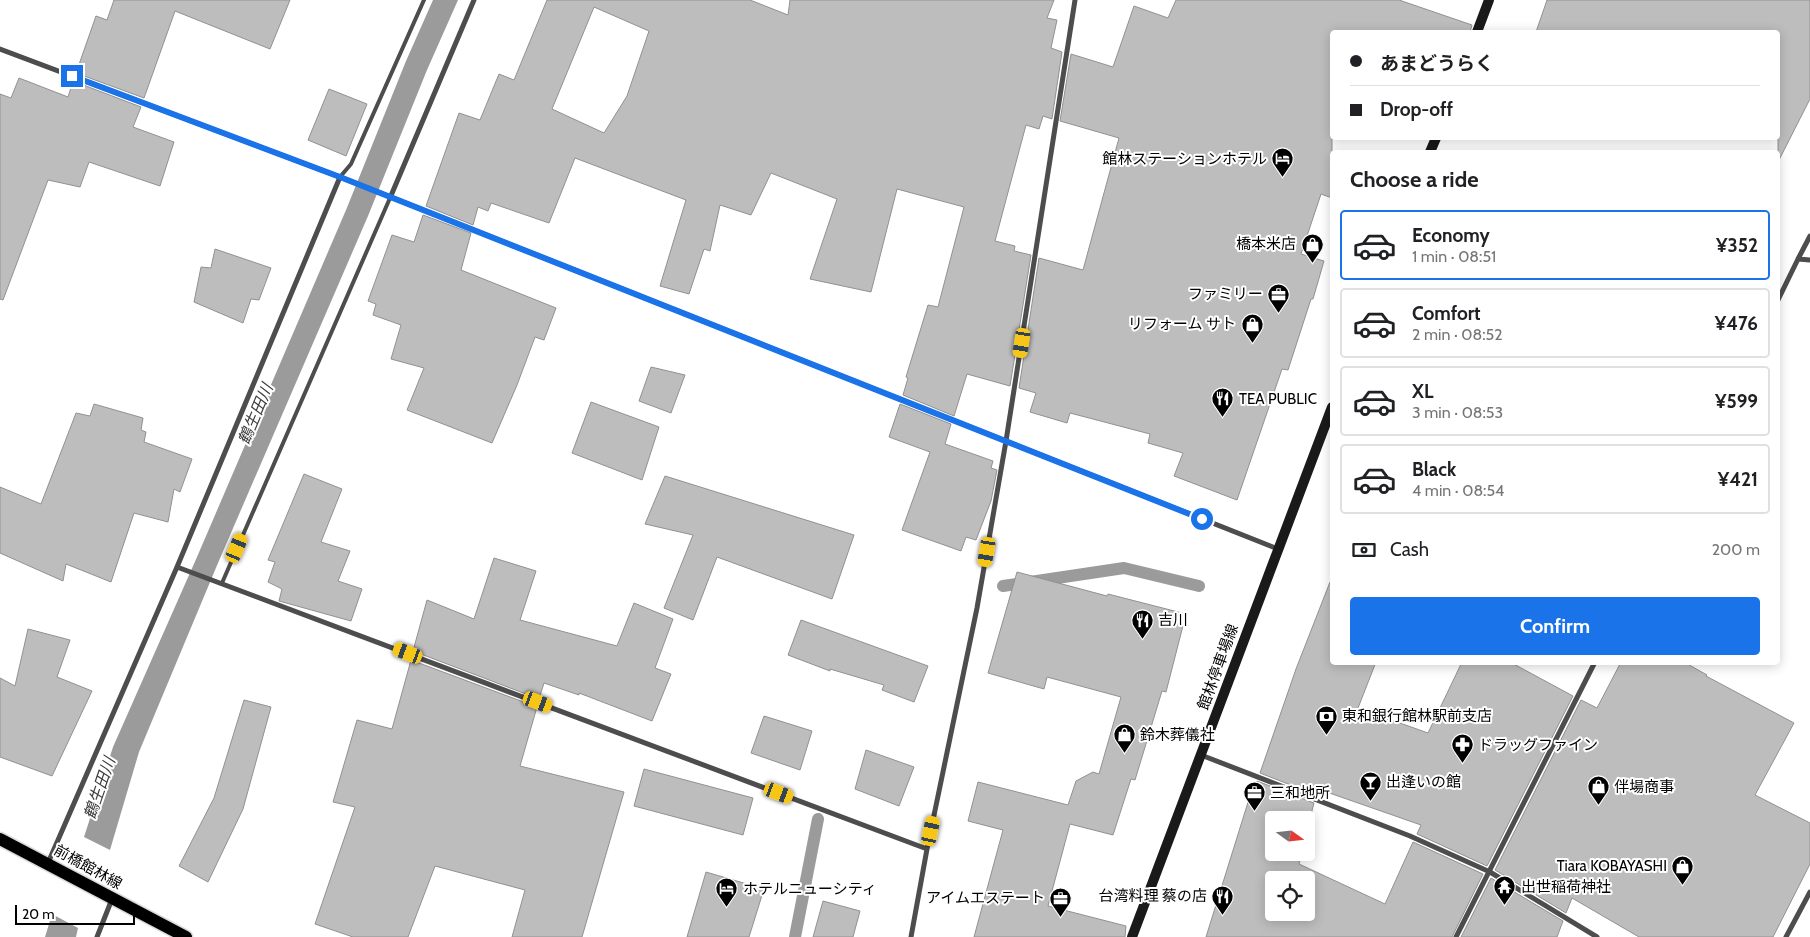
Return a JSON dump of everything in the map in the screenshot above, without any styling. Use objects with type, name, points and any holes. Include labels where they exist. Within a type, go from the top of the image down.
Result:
[{"type":"main road","points":[[1478,30],[1489,0]]},
{"type":"main road","name":"館林停車場線","points":[[1132,937],[1330,412]]},
{"type":"main road","name":"前橋館林線","points":[[0,839],[186,937]]},
{"type":"street","points":[[390,198],[474,0]]},
{"type":"street","points":[[911,937],[927,849],[977,608],[1006,441],[1075,0]]},
{"type":"street","points":[[0,49],[340,177],[1278,549]]},
{"type":"street","points":[[48,863],[177,567],[340,177]]},
{"type":"street","points":[[1780,296],[1810,236]]},
{"type":"street","points":[[1798,259],[1810,260]]},
{"type":"street","points":[[177,567],[216,580],[927,849]]},
{"type":"street","points":[[1456,937],[1594,665]]},
{"type":"street","points":[[1201,755],[1410,836],[1490,872],[1597,937]]},
{"type":"street","points":[[1786,937],[1810,892]]},
{"type":"street","points":[[98,937],[112,899]]},
{"type":"lane","points":[[340,177],[351,164],[424,0]]},
{"type":"lane","points":[[222,583],[390,198]]},
{"type":"shaded area","points":[[433,0],[458,0],[139,752],[110,850],[84,837],[113,747],[346,210],[406,61]]},
{"type":"shaded area","points":[[52,914],[78,928],[76,937],[45,937]]},
{"type":"building","points":[[114,0],[290,0],[270,49],[175,11],[144,98],[76,73],[96,16],[107,20]]},
{"type":"building","points":[[547,0],[750,0],[788,15],[790,0],[1054,0],[1047,18],[1057,20],[1051,48],[1062,52],[1052,119],[1043,116],[1039,129],[1026,125],[995,241],[1015,246],[1014,251],[1031,255],[1010,386],[967,374],[954,416],[903,395],[908,378],[906,377],[928,305],[938,307],[964,207],[897,189],[871,292],[810,279],[837,199],[771,173],[751,215],[720,205],[710,251],[704,249],[689,294],[660,286],[686,200],[575,158],[549,223],[491,203],[488,211],[478,207],[473,225],[426,206],[459,113],[480,120],[499,74],[514,80]],"holes":[[[594,7],[649,31],[627,96],[604,133],[552,109]]]},
{"type":"building","points":[[1176,0],[1399,0],[1472,25],[1471,30],[1330,30],[1330,140],[1332,140],[1332,150],[1330,150],[1330,197],[1321,194],[1301,254],[1324,261],[1288,370],[1282,369],[1237,500],[1174,476],[1183,453],[1148,443],[1150,434],[1070,413],[1067,423],[1030,412],[1036,393],[1019,388],[1039,258],[1083,270],[1119,138],[1060,121],[1071,54],[1113,67],[1134,6],[1168,18]]},
{"type":"building","points":[[1547,0],[1810,0],[1810,99],[1780,158],[1778,140],[1780,140],[1780,30],[1537,30]]},
{"type":"building","points":[[19,78],[68,97],[73,81],[141,107],[133,127],[174,142],[160,186],[89,162],[80,187],[48,180],[3,300],[0,299],[0,94],[11,98]]},
{"type":"building","points":[[329,89],[367,104],[346,156],[308,140]]},
{"type":"building","points":[[423,215],[471,233],[461,270],[556,308],[544,340],[535,337],[492,443],[407,410],[424,368],[391,359],[401,325],[373,315],[376,304],[368,301],[392,235],[414,242]]},
{"type":"building","points":[[215,249],[271,268],[259,300],[251,299],[243,323],[194,302],[201,267],[211,268]]},
{"type":"building","points":[[651,367],[685,375],[671,413],[639,401]]},
{"type":"building","points":[[591,402],[659,427],[642,480],[572,453]]},
{"type":"building","points":[[94,404],[143,418],[141,430],[146,432],[144,442],[192,459],[180,492],[174,489],[168,522],[134,513],[111,582],[66,564],[63,581],[0,553],[0,487],[41,504],[76,413],[90,416]]},
{"type":"building","points":[[900,404],[951,424],[945,444],[993,461],[991,468],[997,470],[991,501],[976,540],[966,537],[961,551],[902,530],[930,452],[889,437]]},
{"type":"building","points":[[304,474],[342,489],[321,542],[350,551],[338,581],[362,589],[351,621],[279,601],[282,589],[268,582],[275,562],[268,560]]},
{"type":"building","points":[[665,476],[854,535],[832,599],[717,557],[693,620],[664,608],[693,535],[645,524]]},
{"type":"building","points":[[494,558],[536,571],[520,620],[617,646],[634,603],[673,619],[655,668],[671,674],[652,721],[579,693],[579,695],[544,683],[539,699],[413,651],[427,600],[474,619]]},
{"type":"building","points":[[1017,572],[1107,596],[1108,594],[1186,614],[1166,692],[1162,691],[1135,780],[1131,779],[1113,835],[1070,824],[1048,906],[1126,926],[1125,937],[974,937],[1003,830],[968,821],[978,782],[1068,805],[1076,781],[1093,772],[1099,774],[1121,697],[1047,677],[1044,689],[988,673]]},
{"type":"building","points":[[1330,582],[1330,665],[1375,665],[1358,708],[1428,733],[1461,665],[1516,665],[1573,696],[1487,866],[1417,834],[1421,825],[1318,789],[1316,795],[1260,773],[1296,669]]},
{"type":"building","points":[[801,620],[928,666],[914,702],[882,690],[884,685],[830,669],[830,671],[788,655]]},
{"type":"building","points":[[28,629],[70,640],[57,677],[92,691],[52,776],[0,757],[0,678],[15,686]]},
{"type":"building","points":[[411,660],[537,707],[520,766],[624,792],[582,937],[512,937],[525,890],[435,866],[408,937],[353,937],[315,924],[355,807],[333,802],[357,720],[392,729]]},
{"type":"building","points":[[1619,665],[1689,665],[1706,676],[1794,723],[1755,795],[1810,823],[1810,864],[1773,937],[1639,937],[1572,898],[1566,913],[1495,870],[1581,700],[1597,708]]},
{"type":"building","points":[[244,700],[271,707],[243,809],[208,882],[179,866],[214,798]]},
{"type":"building","points":[[764,716],[812,731],[800,770],[751,753]]},
{"type":"building","points":[[866,750],[914,767],[899,806],[855,789]]},
{"type":"building","points":[[644,769],[753,798],[743,835],[634,806]]},
{"type":"building","points":[[1257,781],[1314,803],[1312,811],[1265,811],[1265,861],[1300,861],[1299,864],[1314,871],[1265,871],[1265,921],[1315,921],[1315,871],[1385,904],[1413,842],[1483,874],[1452,937],[1206,937],[1249,799]]},
{"type":"building","name":"ホテルニューシティ","points":[[706,872],[764,889],[749,937],[687,937]]},
{"type":"building","points":[[1491,878],[1563,921],[1557,937],[1461,937]]},
{"type":"building","points":[[823,901],[860,911],[853,937],[813,937]]},
{"type":"waterway","points":[[1003,586],[1124,568],[1199,586]]},
{"type":"waterway","points":[[795,937],[818,819]]},
{"type":"place","name":"館林ステーションホテル","points":[[1283,178]]},
{"type":"place","name":"橋本米店","points":[[1312,263]]},
{"type":"place","name":"ファミリー","points":[[1279,313]]},
{"type":"place","name":"リフォーム サト","points":[[1252,343]]},
{"type":"place","name":"TEA PUBLIC","points":[[1223,418]]},
{"type":"place","name":"吉川","points":[[1142,639]]},
{"type":"place","name":"東和銀行館林駅前支店","points":[[1326,735]]},
{"type":"place","name":"鈴木葬儀社","points":[[1124,754]]},
{"type":"place","name":"ドラッグファイン","points":[[1462,764]]},
{"type":"place","name":"出逢いの館","points":[[1370,801]]},
{"type":"place","name":"伴場商事","points":[[1598,806]]},
{"type":"place","name":"三和地所","points":[[1254,812]]},
{"type":"place","name":"Tiara KOBAYASHI","points":[[1683,885]]},
{"type":"place","name":"出世稲荷神社","points":[[1505,906]]},
{"type":"place","name":"ホテルニューシティ","points":[[727,908]]},
{"type":"place","name":"台湾料理 蔡の店","points":[[1223,915]]},
{"type":"place","name":"アイムエステート","points":[[1061,917]]},
{"type":"route","points":[[72,76],[340,177],[1202,519]]},
{"type":"water label","name":"鶴生田川","points":[[255,414]]},
{"type":"water label","name":"鶴生田川","points":[[99,788]]}]
